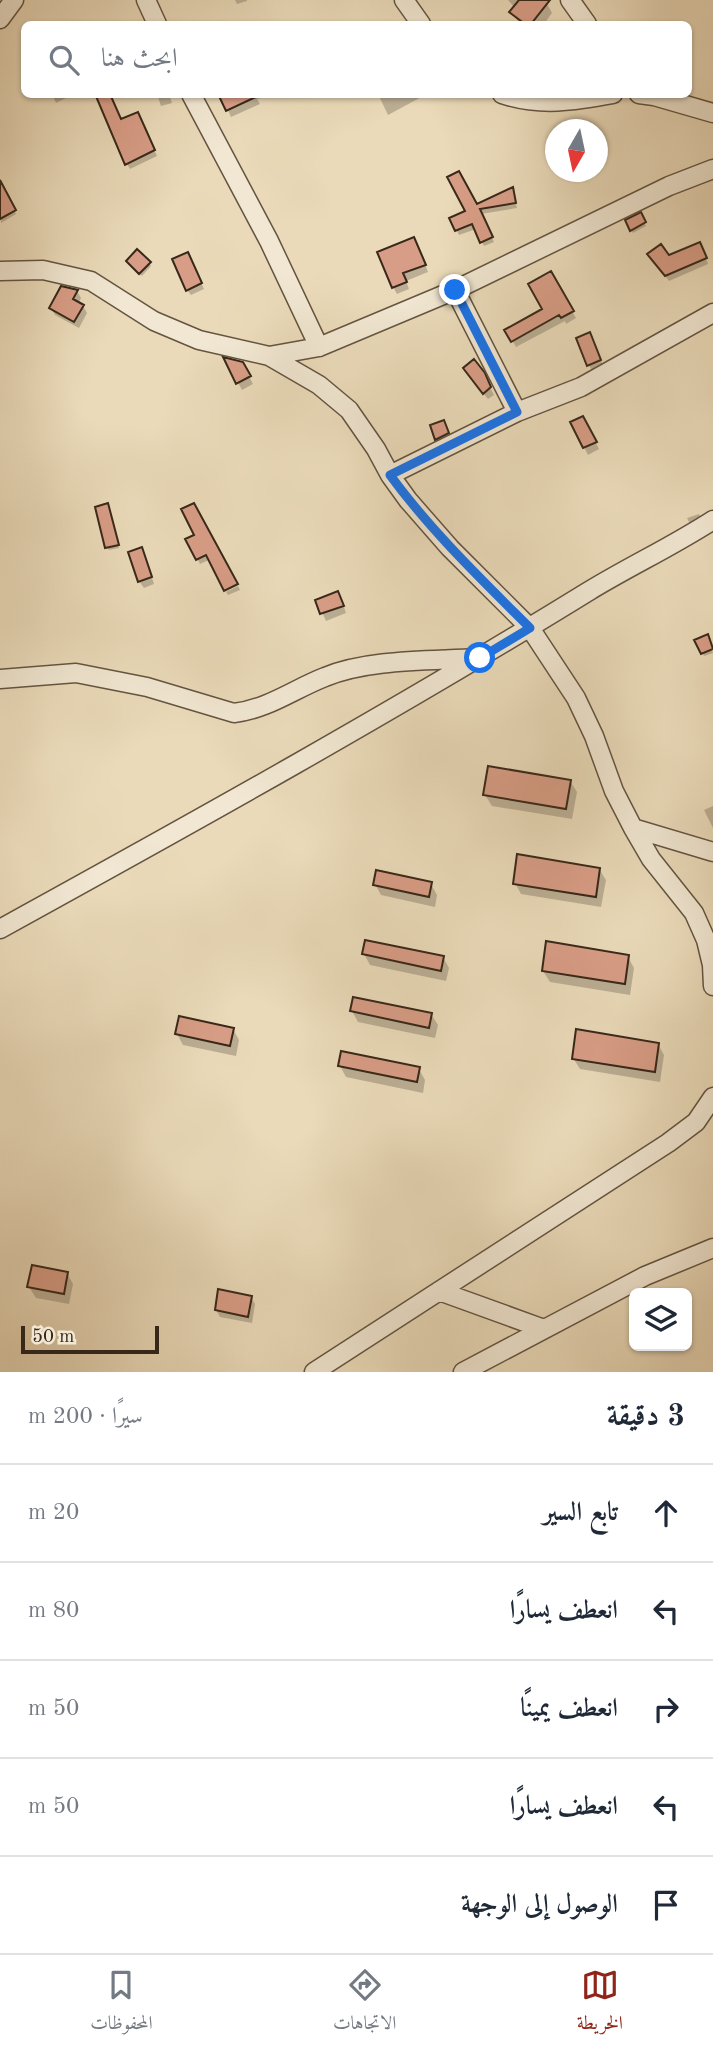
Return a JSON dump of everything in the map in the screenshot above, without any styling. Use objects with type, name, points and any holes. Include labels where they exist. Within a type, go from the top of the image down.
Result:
[{"type":"street","points":[[0,19],[14,0]]},
{"type":"street","points":[[146,0],[156,21]]},
{"type":"street","points":[[404,0],[419,21]]},
{"type":"street","points":[[570,0],[585,21]]},
{"type":"street","points":[[193,98],[269,241],[319,347]]},
{"type":"street","points":[[512,98],[547,103],[584,98]]},
{"type":"street","points":[[659,98],[713,113]]},
{"type":"street","points":[[269,356],[319,347],[455,290],[669,186],[713,169]]},
{"type":"street","points":[[0,271],[43,270],[91,281],[154,321],[199,340],[269,356],[319,385],[349,410],[408,500],[450,548],[530,628],[576,698],[594,736],[614,791],[633,828],[651,859],[694,914],[706,940],[712,963],[713,986]]},
{"type":"street","points":[[455,290],[517,412]]},
{"type":"street","points":[[390,475],[517,412],[581,387],[713,313]]},
{"type":"street","points":[[0,929],[404,703],[599,585],[713,520]]},
{"type":"street","points":[[0,679],[76,673],[147,687],[234,713],[249,711],[275,701],[326,676],[365,666],[480,658]]},
{"type":"street","points":[[633,828],[713,852]]},
{"type":"street","points":[[314,1372],[668,1143],[696,1122],[713,1097]]},
{"type":"street","points":[[463,1372],[645,1276],[713,1248]]},
{"type":"street","points":[[439,1291],[544,1329]]},
{"type":"building","points":[[519,0],[550,0],[533,21],[521,21],[509,12]]},
{"type":"building","points":[[97,98],[112,98],[121,119],[138,112],[155,150],[125,165]]},
{"type":"building","points":[[220,98],[254,98],[226,111]]},
{"type":"building","points":[[459,171],[477,204],[513,187],[516,203],[480,209],[493,237],[480,243],[472,224],[455,231],[449,218],[465,211],[447,177]]},
{"type":"building","points":[[0,180],[16,210],[0,219]]},
{"type":"building","points":[[641,212],[646,222],[630,231],[625,220]]},
{"type":"building","points":[[414,237],[426,265],[403,273],[407,282],[392,288],[377,252]]},
{"type":"building","points":[[700,242],[707,258],[665,276],[647,254],[661,244],[669,255]]},
{"type":"building","points":[[137,249],[151,262],[139,274],[126,261]]},
{"type":"building","points":[[188,252],[202,283],[186,291],[172,259]]},
{"type":"building","points":[[551,271],[574,311],[561,318],[559,315],[511,342],[504,330],[542,309],[528,284]]},
{"type":"building","points":[[61,286],[78,290],[73,299],[84,305],[74,322],[49,308]]},
{"type":"building","points":[[590,332],[601,360],[587,366],[576,338]]},
{"type":"building","points":[[223,357],[243,362],[251,376],[236,384]]},
{"type":"building","points":[[474,359],[485,373],[491,387],[483,394],[463,368]]},
{"type":"building","points":[[583,416],[597,442],[583,448],[570,422]]},
{"type":"building","points":[[444,420],[449,433],[435,440],[430,425]]},
{"type":"building","points":[[108,503],[119,545],[105,548],[95,507]]},
{"type":"building","points":[[194,503],[238,584],[224,591],[206,555],[196,560],[185,539],[194,535],[181,509]]},
{"type":"building","points":[[142,547],[152,577],[138,582],[128,552]]},
{"type":"building","points":[[338,591],[344,606],[320,614],[315,600]]},
{"type":"building","points":[[708,634],[713,649],[701,654],[694,640]]},
{"type":"building","points":[[488,766],[571,780],[566,809],[483,795]]},
{"type":"building","points":[[517,854],[600,868],[596,897],[513,884]]},
{"type":"building","points":[[376,870],[432,882],[429,897],[373,885]]},
{"type":"building","points":[[365,940],[444,956],[441,971],[362,954]]},
{"type":"building","points":[[546,941],[629,955],[625,984],[542,971]]},
{"type":"building","points":[[353,997],[432,1013],[429,1028],[350,1011]]},
{"type":"building","points":[[179,1016],[234,1028],[230,1046],[175,1034]]},
{"type":"building","points":[[576,1029],[659,1043],[655,1072],[572,1059]]},
{"type":"building","points":[[341,1051],[420,1067],[417,1082],[338,1066]]},
{"type":"building","points":[[32,1265],[68,1272],[64,1294],[27,1287]]},
{"type":"building","points":[[218,1289],[252,1296],[248,1317],[215,1310]]},
{"type":"route","points":[[455,290],[517,412],[390,475],[450,548],[530,628],[480,658]]}]
